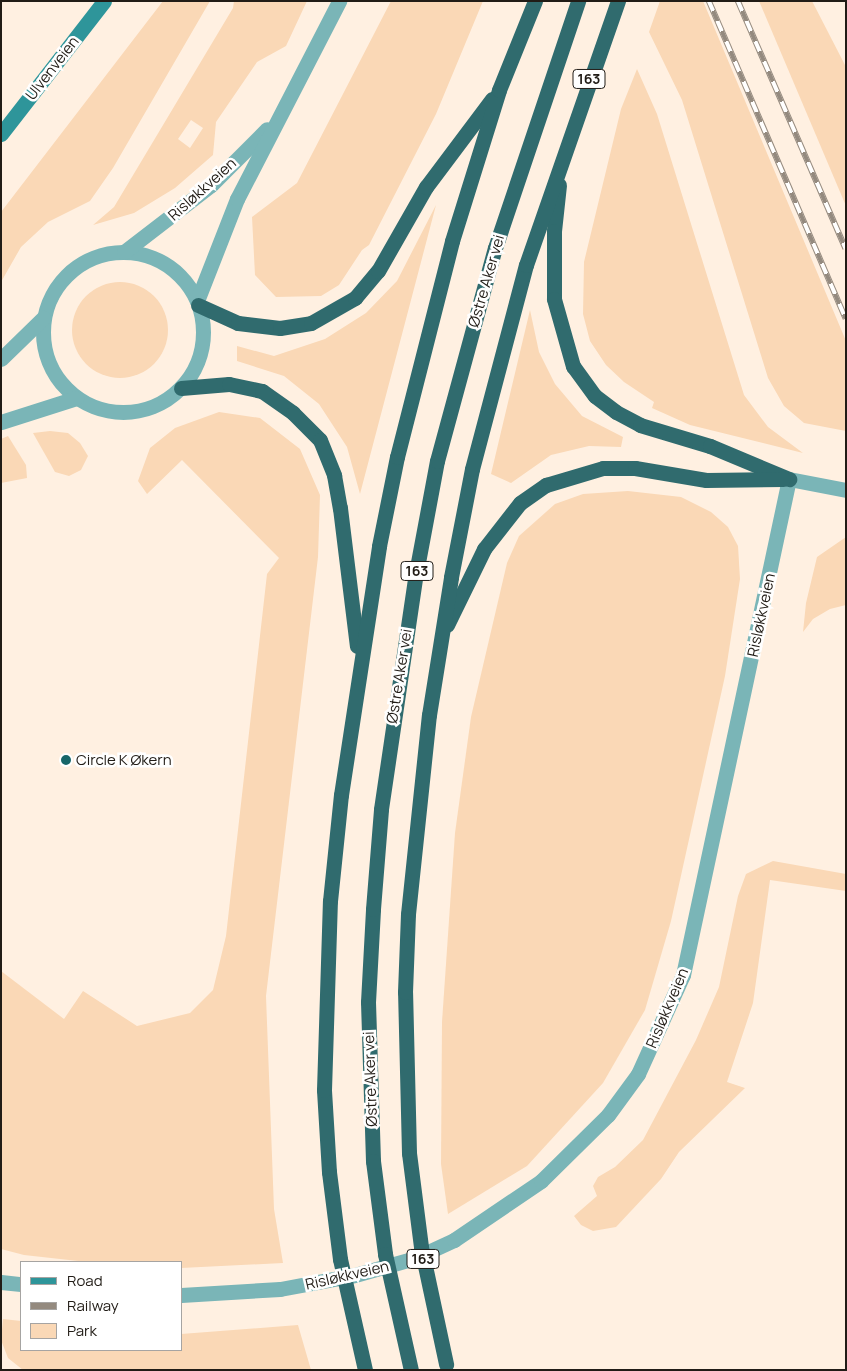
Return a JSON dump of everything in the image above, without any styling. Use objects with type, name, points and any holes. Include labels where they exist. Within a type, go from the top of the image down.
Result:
[{"type":"highway","name":"163","points":[[365,1370],[340,1259],[329,1172],[324,1090],[329,910],[340,795],[359,663],[390,492],[422,353],[452,241],[499,90],[535,1]]},
{"type":"highway","name":"Østre Aker vei","points":[[411,1370],[385,1254],[373,1162],[368,1002],[381,809],[413,592],[438,461],[468,343],[534,126],[578,1]]},
{"type":"highway","name":"163","points":[[447,1367],[421,1247],[409,1153],[404,992],[408,914],[417,808],[440,641],[472,469],[526,265],[562,157],[618,1]]},
{"type":"highway","points":[[197,303],[238,323],[280,328],[311,323],[355,298],[378,271],[426,187],[499,90]]},
{"type":"highway","points":[[562,157],[554,231],[554,299],[572,366],[595,396],[616,412],[640,425],[710,446],[789,479]]},
{"type":"highway","points":[[181,388],[229,384],[262,391],[293,413],[320,440],[334,475],[340,508],[359,663]]},
{"type":"highway","points":[[440,641],[484,549],[520,504],[546,484],[604,468],[636,468],[706,480],[789,479]]},
{"type":"main road","name":"Ulvenveien","points":[[1,134],[104,1]]},
{"type":"street","name":"Risløkkveien","points":[[197,303],[222,233],[275,120],[339,1]]},
{"type":"street","name":"Risløkkveien","points":[[124,252],[211,184],[275,120]]},
{"type":"street","points":[[124,252],[147,255],[168,266],[185,281],[197,303],[203,327],[202,349],[194,370],[181,388],[163,402],[144,410],[122,413],[98,410],[76,398],[60,383],[48,363],[42,341],[43,318],[50,296],[63,278],[80,263],[101,254],[124,252]]},
{"type":"street","points":[[1,359],[43,318]]},
{"type":"street","points":[[1,422],[76,398]]},
{"type":"street","name":"Risløkkveien","points":[[182,1295],[280,1289],[355,1275],[415,1258],[454,1240],[541,1181],[608,1115],[638,1074],[683,975],[789,479]]},
{"type":"street","points":[[789,479],[846,490]]},
{"type":"street","points":[[1,1282],[20,1284]]},
{"type":"green space","points":[[163,1],[210,1],[113,168],[90,201],[48,222],[21,247],[1,282],[1,212]]},
{"type":"green space","points":[[234,1],[307,1],[286,46],[257,62],[216,122],[213,155],[175,188],[134,213],[93,225],[114,207],[233,8]],"holes":[[[191,120],[203,128],[190,148],[178,139]]]},
{"type":"green space","points":[[391,1],[483,1],[436,114],[369,245],[362,250],[339,285],[321,296],[276,297],[255,275],[252,217],[297,183]]},
{"type":"green space","points":[[660,1],[703,1],[846,341],[846,431],[804,423],[784,406],[768,378],[682,100],[649,32]]},
{"type":"green space","points":[[759,1],[812,1],[846,67],[846,206]]},
{"type":"green space","points":[[637,69],[657,114],[744,395],[768,427],[803,453],[690,425],[652,408],[654,402],[624,382],[606,365],[590,341],[583,314],[584,262],[621,109]]},
{"type":"green space","points":[[436,205],[360,494],[347,447],[319,404],[284,376],[237,361],[237,346],[274,356],[325,339],[366,313],[397,281]]},
{"type":"green space","points":[[120,282],[138,286],[154,296],[164,312],[168,330],[164,348],[154,364],[138,374],[120,378],[102,374],[86,364],[76,348],[72,330],[76,312],[86,296],[102,286]]},
{"type":"green space","points":[[530,310],[539,352],[555,384],[582,416],[623,437],[621,447],[589,446],[551,455],[511,483],[491,474]]},
{"type":"green space","points":[[219,412],[260,418],[300,449],[320,495],[318,557],[266,996],[274,1209],[283,1263],[182,1268],[182,1261],[78,1261],[24,1255],[1,1249],[1,971],[64,1019],[83,991],[137,1026],[190,1013],[213,990],[226,936],[267,574],[279,558],[182,460],[147,494],[138,481],[150,448],[175,428]]},
{"type":"green space","points":[[50,431],[68,433],[80,443],[88,456],[81,470],[69,476],[55,472],[33,433]]},
{"type":"green space","points":[[8,436],[26,465],[27,478],[1,483],[1,439]]},
{"type":"green space","points":[[628,491],[681,497],[711,512],[728,527],[738,546],[740,579],[725,676],[671,921],[645,1010],[603,1083],[527,1166],[448,1214],[441,1164],[442,1022],[455,833],[471,717],[507,563],[519,536],[555,504],[583,494]]},
{"type":"green space","points":[[846,537],[846,605],[830,609],[813,619],[803,632],[806,603],[817,557]]},
{"type":"green space","points":[[773,861],[846,874],[846,891],[770,880],[753,1003],[727,1082],[745,1088],[679,1152],[661,1179],[616,1227],[593,1231],[581,1225],[574,1216],[597,1196],[593,1186],[598,1177],[615,1167],[643,1140],[696,1040],[719,987],[738,896],[746,874]]},
{"type":"green space","points":[[3,1319],[20,1321],[20,1351],[182,1351],[182,1334],[298,1325],[311,1370],[23,1370],[8,1358],[1,1340]]},
{"type":"railway","points":[[709,1],[846,319]]},
{"type":"railway","points":[[738,1],[846,249]]},
{"type":"place","name":"Circle K Økern","points":[[66,760]]}]
